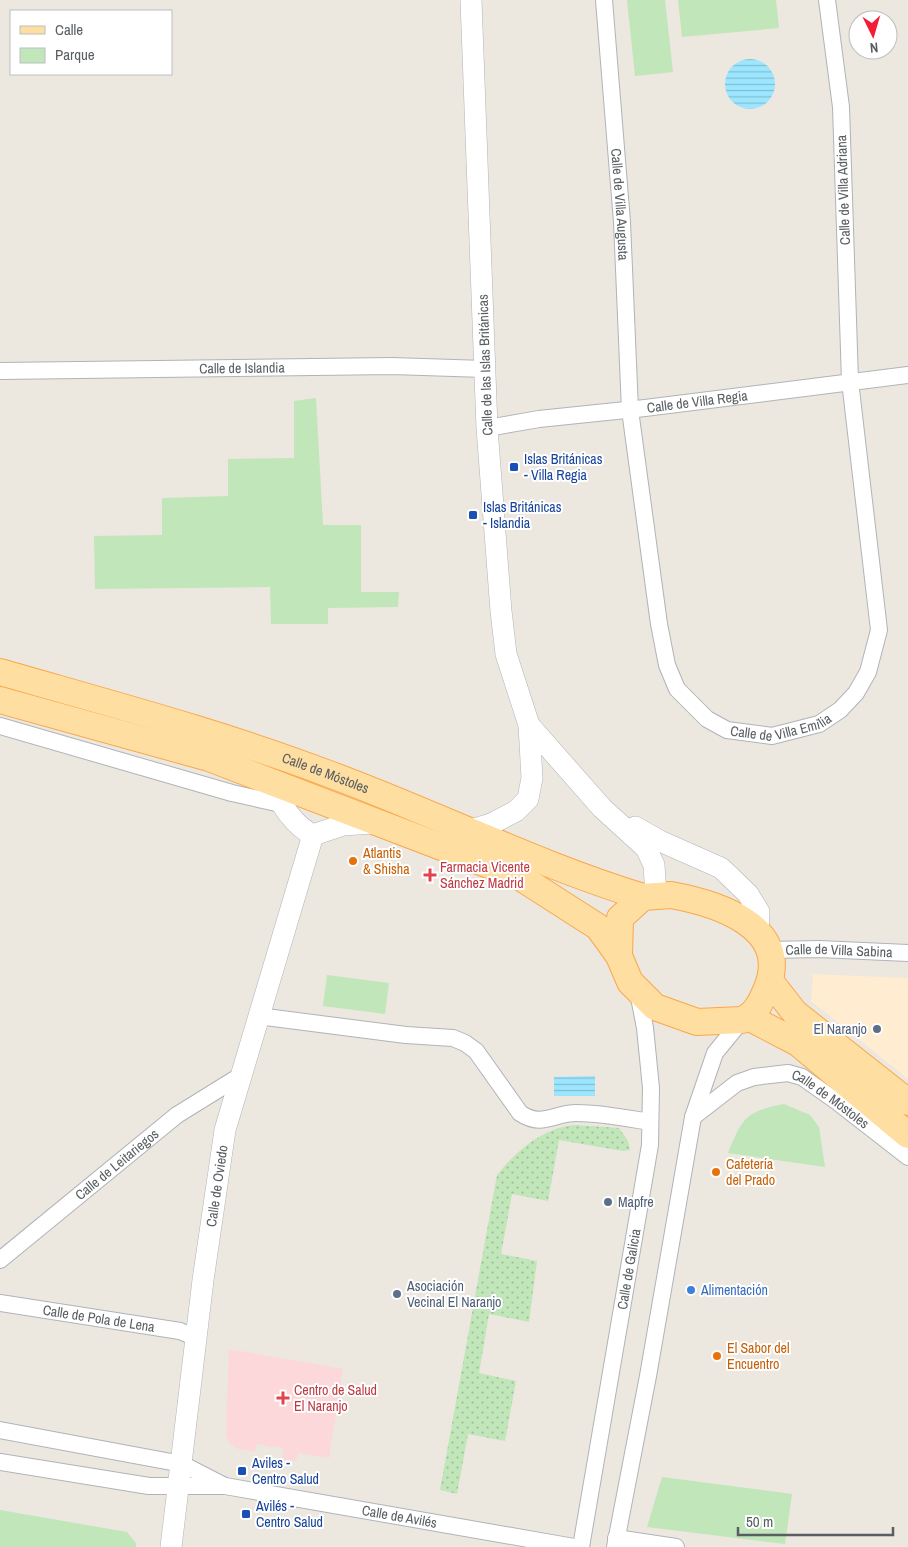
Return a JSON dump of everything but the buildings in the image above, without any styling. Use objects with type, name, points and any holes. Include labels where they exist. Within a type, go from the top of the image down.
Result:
[{"type":"main road","name":"Calle de Móstoles","points":[[0,672],[210,732],[331,774],[597,883],[650,896]]},
{"type":"main road","name":"Calle de Móstoles","points":[[0,700],[209,758],[520,877],[598,926],[619,956]]},
{"type":"main road","points":[[770,981],[760,1006],[745,1019],[697,1022],[655,1007],[630,982],[619,956],[620,918],[650,896],[671,895],[704,901],[733,913],[764,941],[770,981],[795,1013],[908,1102]]},
{"type":"main road","name":"Calle de Móstoles","points":[[745,1019],[798,1043],[908,1135]]},
{"type":"street","name":"Calle de las Islas Británicas","points":[[467,831],[491,824],[516,812],[528,799],[532,778],[529,726],[506,654],[487,428],[471,0]]},
{"type":"street","name":"Calle de Villa Augusta","points":[[604,0],[622,222],[630,410]]},
{"type":"street","name":"Calle de Villa Adriana","points":[[827,0],[841,107],[850,381]]},
{"type":"street","name":"Calle de Islandia","points":[[0,371],[392,366],[485,369]]},
{"type":"street","name":"Calle de Villa Regia","points":[[487,428],[539,419],[630,410],[908,375]]},
{"type":"street","name":"Calle de Villa Emilia","points":[[630,410],[659,624],[667,665],[677,689],[707,719],[727,730],[772,736],[819,724],[840,710],[856,693],[868,672],[879,630],[850,381]]},
{"type":"street","points":[[0,726],[232,793],[281,804]]},
{"type":"street","name":"Calle de las Islas Británicas","points":[[529,726],[602,808],[646,848],[654,865],[650,896]]},
{"type":"street","points":[[268,780],[281,804],[303,830],[313,835],[356,822],[380,823]]},
{"type":"street","name":"Calle de las Islas Británicas","points":[[602,808],[660,841],[721,868],[748,894],[758,912],[764,941]]},
{"type":"street","name":"Calle de Oviedo","points":[[171,1547],[196,1338],[226,1130],[240,1076],[313,835]]},
{"type":"street","name":"Calle de Villa Sabina","points":[[764,941],[819,949],[908,953]]},
{"type":"street","name":"Calle de Galicia","points":[[580,1547],[647,1161],[651,1088],[645,1028],[638,990]]},
{"type":"street","points":[[258,1016],[406,1035],[453,1038],[465,1043],[476,1051],[520,1113],[529,1120],[541,1120],[574,1113],[650,1122]]},
{"type":"street","points":[[676,1547],[615,1542],[648,1376],[694,1117],[714,1052],[745,1019]]},
{"type":"street","name":"Calle de Móstoles","points":[[694,1117],[737,1083],[754,1077],[788,1073],[802,1077],[836,1100],[908,1157]]},
{"type":"street","name":"Calle de Leitariegos","points":[[0,1260],[177,1115],[240,1076]]},
{"type":"street","name":"Calle de Pola de Lena","points":[[0,1303],[180,1331],[196,1338]]},
{"type":"street","name":"Calle de Avilés","points":[[0,1430],[182,1464],[225,1486]]},
{"type":"street","name":"Calle de Avilés","points":[[0,1462],[149,1486],[225,1486],[574,1547]]},
{"type":"shaded area","name":"El Naranjo","points":[[811,974],[908,978],[908,1079],[811,1001],[813,977]]},
{"type":"shaded area","name":"Centro de Salud El Naranjo","points":[[229,1349],[343,1369],[329,1458],[298,1453],[296,1461],[282,1459],[284,1449],[275,1446],[256,1444],[255,1452],[235,1448],[228,1441],[226,1434]]},
{"type":"green space","points":[[627,0],[665,0],[673,72],[635,76]]},
{"type":"green space","points":[[678,0],[776,0],[779,28],[682,37]]},
{"type":"green space","points":[[316,398],[323,525],[361,525],[361,592],[399,592],[398,607],[328,608],[328,624],[271,624],[270,587],[95,589],[94,536],[162,535],[162,498],[228,496],[228,459],[294,458],[294,401]]},
{"type":"green space","points":[[327,975],[389,983],[385,1014],[323,1006]]},
{"type":"green space","points":[[784,1104],[810,1115],[819,1127],[825,1167],[728,1153],[737,1132],[747,1118],[753,1113]]},
{"type":"green space","points":[[576,1125],[619,1128],[628,1141],[630,1150],[623,1151],[559,1140],[548,1201],[512,1194],[501,1254],[537,1261],[529,1322],[489,1314],[479,1373],[516,1381],[505,1441],[468,1434],[457,1494],[440,1490],[497,1175],[513,1157],[532,1141],[553,1130]]},
{"type":"green space","points":[[662,1477],[792,1494],[785,1544],[647,1527]]},
{"type":"green space","points":[[0,1510],[127,1532],[136,1543],[136,1547],[0,1547]]},
{"type":"water","points":[[750,59],[760,61],[768,66],[773,74],[775,84],[773,94],[768,102],[760,107],[750,109],[740,107],[732,102],[727,94],[725,84],[727,74],[732,66],[740,61]]},
{"type":"water","points":[[595,1076],[595,1096],[554,1096],[554,1077]]},
{"type":"place","name":"Islas Británicas - Villa Regia","points":[[514,467]]},
{"type":"place","name":"Islas Británicas - Islandia","points":[[473,515]]},
{"type":"place","name":"Atlantis & Shisha","points":[[353,861]]},
{"type":"place","name":"Farmacia Vicente Sánchez Madrid","points":[[430,875]]},
{"type":"place","name":"El Naranjo","points":[[877,1029]]},
{"type":"place","name":"Cafetería del Prado","points":[[716,1172]]},
{"type":"place","name":"Mapfre","points":[[608,1202]]},
{"type":"place","name":"Alimentación","points":[[691,1290]]},
{"type":"place","name":"Asociación Vecinal El Naranjo","points":[[397,1294]]},
{"type":"place","name":"El Sabor del Encuentro","points":[[717,1356]]},
{"type":"place","name":"Centro de Salud El Naranjo","points":[[283,1398]]},
{"type":"place","name":"Aviles - Centro Salud","points":[[242,1471]]},
{"type":"place","name":"Avilés - Centro Salud","points":[[246,1514]]}]
